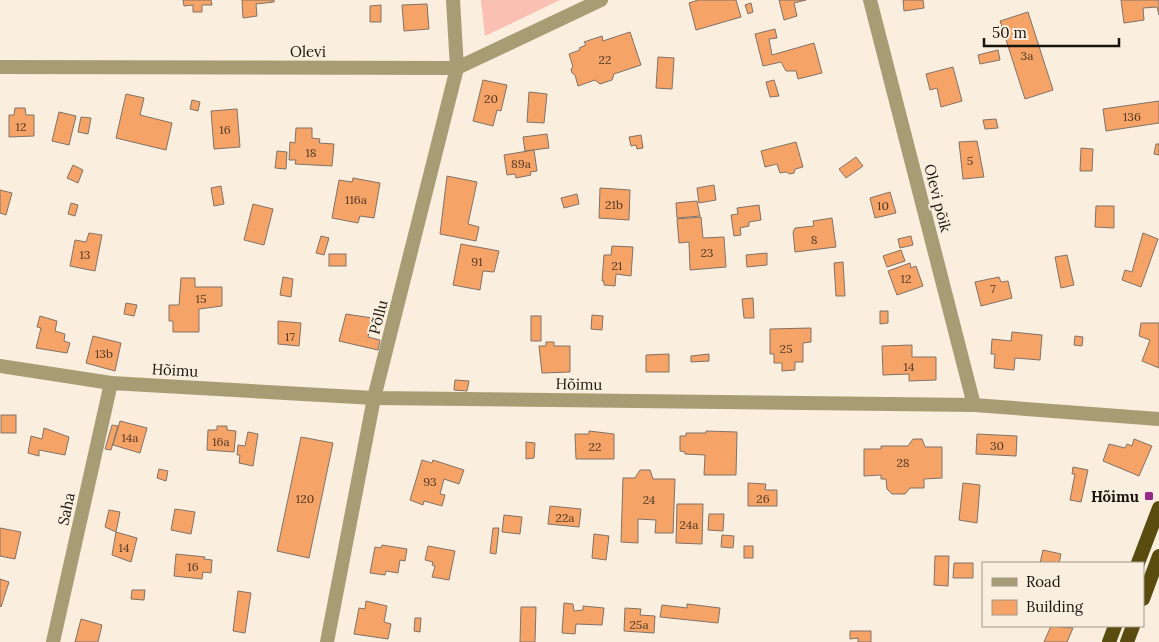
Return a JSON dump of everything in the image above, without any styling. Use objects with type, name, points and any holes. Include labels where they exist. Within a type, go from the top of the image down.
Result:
[{"type":"highway","points":[[1138,562],[1159,508]]},
{"type":"highway","points":[[1144,597],[1159,556]]},
{"type":"highway","points":[[1109,642],[1115,627]]},
{"type":"highway","points":[[1127,642],[1133,627]]},
{"type":"street","name":"Põllu","points":[[327,642],[374,398],[457,68],[453,0]]},
{"type":"street","name":"Olevi","points":[[0,67],[457,68],[601,0]]},
{"type":"street","name":"Olevi põik","points":[[870,0],[974,405]]},
{"type":"street","name":"Hõimu","points":[[0,366],[111,383],[374,398],[974,405],[1159,419]]},
{"type":"street","name":"Saha","points":[[53,642],[111,383]]},
{"type":"shaded area","points":[[481,0],[560,0],[485,36]]},
{"type":"building","points":[[183,0],[211,0],[212,5],[202,5],[202,12],[193,12],[193,5],[184,6]]},
{"type":"building","points":[[242,0],[274,0],[274,2],[256,4],[257,16],[243,18]]},
{"type":"building","points":[[698,0],[736,0],[741,17],[696,30],[689,3]]},
{"type":"building","points":[[779,0],[806,0],[794,3],[797,16],[784,20]]},
{"type":"building","points":[[903,0],[923,0],[924,8],[904,11]]},
{"type":"building","points":[[1121,0],[1159,0],[1159,15],[1157,7],[1143,8],[1144,20],[1124,23]]},
{"type":"building","points":[[751,3],[753,12],[748,14],[745,5]]},
{"type":"building","points":[[427,4],[429,29],[404,31],[402,5]]},
{"type":"building","points":[[381,5],[381,22],[370,22],[370,6]]},
{"type":"building","points":[[1028,12],[1053,90],[1025,99],[1000,21]]},
{"type":"building","points":[[775,29],[777,38],[769,39],[772,55],[814,43],[822,73],[798,79],[796,71],[786,71],[781,62],[763,66],[755,34]]},
{"type":"building","points":[[630,32],[641,65],[614,74],[612,80],[600,84],[595,80],[578,86],[575,75],[572,73],[571,69],[573,67],[569,54],[580,50],[579,48],[586,45],[584,42],[602,36],[603,41]]},
{"type":"building","points":[[998,50],[1000,60],[980,64],[978,55]]},
{"type":"building","points":[[658,57],[674,58],[672,89],[656,88]]},
{"type":"building","points":[[953,67],[962,101],[941,107],[937,88],[930,90],[926,74]]},
{"type":"building","points":[[483,80],[507,85],[501,111],[497,110],[493,126],[473,121]]},
{"type":"building","points":[[774,80],[779,96],[770,97],[766,82]]},
{"type":"building","points":[[529,92],[547,94],[544,123],[527,122]]},
{"type":"building","points":[[126,94],[144,98],[140,115],[172,123],[166,150],[116,138]]},
{"type":"building","points":[[192,100],[200,102],[198,111],[190,109]]},
{"type":"building","points":[[1159,101],[1159,123],[1106,131],[1103,109]]},
{"type":"building","points":[[15,108],[25,108],[26,115],[34,115],[34,136],[9,137],[9,115],[14,115]]},
{"type":"building","points":[[237,109],[240,147],[214,149],[211,111]]},
{"type":"building","points":[[59,112],[76,116],[69,145],[52,141]]},
{"type":"building","points":[[81,117],[91,118],[88,134],[78,132]]},
{"type":"building","points":[[996,119],[998,128],[985,129],[983,120]]},
{"type":"building","points":[[296,128],[312,128],[312,138],[320,139],[319,143],[334,144],[332,166],[295,164],[296,160],[289,160],[290,142],[295,143]]},
{"type":"building","points":[[547,134],[549,148],[525,151],[523,137]]},
{"type":"building","points":[[641,135],[643,148],[637,149],[636,145],[631,146],[629,137]]},
{"type":"building","points":[[977,141],[984,177],[963,179],[959,142]]},
{"type":"building","points":[[796,142],[803,167],[795,169],[794,173],[790,174],[786,172],[780,173],[777,164],[765,167],[761,151]]},
{"type":"building","points":[[1156,144],[1159,144],[1159,155],[1154,154]]},
{"type":"building","points":[[1081,148],[1093,149],[1092,171],[1080,171]]},
{"type":"building","points":[[534,150],[537,171],[530,172],[531,175],[516,178],[515,174],[507,175],[504,155]]},
{"type":"building","points":[[277,151],[287,152],[286,169],[275,168]]},
{"type":"building","points":[[856,157],[863,166],[846,178],[839,169]]},
{"type":"building","points":[[73,165],[83,170],[78,183],[67,178]]},
{"type":"building","points":[[447,176],[477,182],[468,224],[479,227],[476,241],[440,234]]},
{"type":"building","points":[[353,178],[380,183],[374,218],[360,216],[358,223],[332,218],[339,180],[352,182]]},
{"type":"building","points":[[714,185],[716,200],[699,203],[697,188]]},
{"type":"building","points":[[221,186],[224,204],[214,206],[211,188]]},
{"type":"building","points":[[600,188],[630,190],[629,220],[599,218]]},
{"type":"building","points":[[0,190],[12,193],[6,215],[0,213]]},
{"type":"building","points":[[890,192],[896,213],[875,218],[870,198]]},
{"type":"building","points":[[577,194],[579,204],[564,208],[561,198]]},
{"type":"building","points":[[697,201],[700,216],[677,218],[676,203]]},
{"type":"building","points":[[71,203],[78,205],[75,216],[68,214]]},
{"type":"building","points":[[253,204],[273,209],[264,245],[244,240]]},
{"type":"building","points":[[759,205],[761,220],[749,222],[749,226],[740,228],[741,235],[734,236],[731,215],[738,214],[737,208]]},
{"type":"building","points":[[1096,206],[1114,206],[1114,228],[1095,227]]},
{"type":"building","points":[[701,217],[703,238],[724,237],[726,267],[690,270],[689,242],[679,243],[677,219]]},
{"type":"building","points":[[832,218],[836,247],[795,252],[793,232],[795,228],[814,226],[813,221]]},
{"type":"building","points":[[89,233],[102,235],[95,271],[70,266],[75,240],[86,242]]},
{"type":"building","points":[[1143,233],[1158,239],[1141,287],[1122,280],[1125,270],[1132,272]]},
{"type":"building","points":[[321,236],[329,238],[324,255],[316,253]]},
{"type":"building","points":[[911,236],[913,245],[900,248],[898,239]]},
{"type":"building","points":[[461,244],[499,251],[494,272],[483,271],[480,290],[453,285]]},
{"type":"building","points":[[612,246],[633,247],[631,276],[616,274],[615,286],[604,285],[604,281],[602,281],[604,255],[611,255]]},
{"type":"building","points":[[901,250],[905,261],[887,267],[883,256]]},
{"type":"building","points":[[767,253],[767,265],[747,267],[746,255]]},
{"type":"building","points":[[329,254],[346,254],[346,266],[329,266]]},
{"type":"building","points":[[1067,255],[1074,285],[1061,288],[1055,257]]},
{"type":"building","points":[[843,262],[845,296],[836,296],[834,263]]},
{"type":"building","points":[[910,263],[911,268],[916,266],[923,286],[897,295],[888,271]]},
{"type":"building","points":[[283,277],[293,279],[291,297],[280,295]]},
{"type":"building","points":[[999,277],[1001,282],[1008,281],[1012,298],[981,306],[975,282]]},
{"type":"building","points":[[181,278],[195,278],[195,287],[222,287],[222,306],[199,309],[199,332],[173,332],[173,321],[169,321],[169,305],[179,305]]},
{"type":"building","points":[[753,298],[754,318],[744,318],[742,299]]},
{"type":"building","points":[[126,303],[137,305],[134,316],[124,314]]},
{"type":"building","points":[[880,311],[888,311],[888,323],[880,324]]},
{"type":"building","points":[[346,314],[372,318],[368,337],[380,340],[378,350],[339,341]]},
{"type":"building","points":[[592,315],[603,316],[602,330],[591,329]]},
{"type":"building","points":[[40,316],[57,321],[55,331],[65,334],[64,341],[70,343],[67,353],[36,348],[41,328],[37,327]]},
{"type":"building","points":[[531,316],[541,316],[541,341],[531,341]]},
{"type":"building","points":[[278,321],[301,323],[299,346],[278,344]]},
{"type":"building","points":[[1141,323],[1159,323],[1159,368],[1142,361],[1150,340],[1139,336]]},
{"type":"building","points":[[811,328],[811,342],[803,343],[803,362],[795,362],[795,370],[782,371],[782,363],[774,363],[774,354],[770,354],[770,329]]},
{"type":"building","points":[[1012,332],[1042,335],[1040,360],[1015,358],[1014,370],[994,368],[995,354],[991,354],[992,339],[1011,341]]},
{"type":"building","points":[[93,336],[121,343],[115,371],[86,363]]},
{"type":"building","points":[[1075,336],[1083,337],[1082,346],[1074,345]]},
{"type":"building","points":[[546,342],[554,342],[554,346],[570,346],[570,372],[542,373],[539,346],[546,346]]},
{"type":"building","points":[[912,345],[912,357],[936,357],[936,380],[909,381],[909,374],[883,375],[882,346]]},
{"type":"building","points":[[669,354],[669,372],[646,372],[646,355]]},
{"type":"building","points":[[709,354],[709,361],[691,362],[691,356]]},
{"type":"building","points":[[455,380],[469,381],[467,391],[454,390]]},
{"type":"building","points":[[1,415],[16,415],[16,433],[1,433]]},
{"type":"building","points":[[120,421],[147,428],[140,453],[113,445]]},
{"type":"building","points":[[112,425],[118,426],[111,450],[105,449]]},
{"type":"building","points":[[217,426],[227,426],[227,430],[236,431],[234,452],[207,450],[208,430],[217,430]]},
{"type":"building","points":[[44,428],[69,437],[65,455],[39,450],[39,456],[28,453],[31,436],[42,439]]},
{"type":"building","points":[[589,431],[614,434],[614,459],[576,459],[575,434],[589,434]]},
{"type":"building","points":[[706,431],[737,432],[736,475],[704,475],[705,455],[685,454],[685,452],[680,451],[680,436],[686,436],[686,433],[706,433]]},
{"type":"building","points":[[248,432],[258,434],[253,466],[239,463],[240,455],[237,455],[238,445],[245,446]]},
{"type":"building","points":[[977,434],[1017,436],[1016,456],[976,454]]},
{"type":"building","points":[[301,437],[333,443],[309,558],[277,551]]},
{"type":"building","points":[[913,439],[922,439],[925,447],[942,447],[942,478],[924,479],[924,488],[910,488],[905,494],[892,494],[887,489],[886,479],[881,479],[881,475],[864,476],[864,449],[881,449],[881,446],[908,446]]},
{"type":"building","points":[[1134,439],[1152,446],[1139,476],[1103,461],[1109,444],[1125,448],[1127,444],[1132,446]]},
{"type":"building","points":[[526,442],[535,443],[534,458],[526,459]]},
{"type":"building","points":[[422,460],[432,463],[433,460],[464,470],[459,484],[444,479],[440,494],[445,495],[442,506],[424,501],[423,505],[410,500]]},
{"type":"building","points":[[1073,467],[1088,470],[1081,502],[1070,500],[1075,474],[1072,474]]},
{"type":"building","points":[[159,469],[168,471],[166,481],[157,478]]},
{"type":"building","points":[[640,470],[650,470],[653,479],[675,479],[673,533],[655,533],[656,520],[638,519],[638,543],[621,542],[623,478],[635,478]]},
{"type":"building","points":[[748,483],[766,484],[765,490],[777,490],[777,506],[748,506]]},
{"type":"building","points":[[963,483],[980,485],[977,523],[959,520]]},
{"type":"building","points":[[677,504],[703,504],[702,544],[676,543]]},
{"type":"building","points":[[550,506],[581,509],[579,527],[548,524]]},
{"type":"building","points":[[175,509],[195,512],[191,534],[171,530]]},
{"type":"building","points":[[109,510],[120,512],[116,532],[105,527]]},
{"type":"building","points":[[709,514],[724,514],[723,531],[708,530]]},
{"type":"building","points":[[504,515],[522,517],[520,534],[502,532]]},
{"type":"building","points":[[0,528],[21,532],[15,559],[0,556]]},
{"type":"building","points":[[493,528],[499,528],[496,554],[490,553]]},
{"type":"building","points":[[116,532],[137,538],[131,562],[112,555]]},
{"type":"building","points":[[594,534],[609,536],[606,560],[592,558]]},
{"type":"building","points":[[722,535],[734,536],[733,548],[721,547]]},
{"type":"building","points":[[382,545],[407,549],[405,561],[400,560],[398,573],[386,571],[385,575],[370,573],[375,547],[381,548]]},
{"type":"building","points":[[428,546],[455,551],[449,580],[432,577],[435,566],[432,565],[433,562],[425,560]]},
{"type":"building","points":[[744,546],[753,546],[753,558],[744,558]]},
{"type":"building","points":[[1043,550],[1061,554],[1059,562],[1040,562]]},
{"type":"building","points":[[176,554],[205,557],[204,559],[212,560],[211,573],[203,572],[202,579],[174,576]]},
{"type":"building","points":[[935,556],[949,556],[948,586],[934,585]]},
{"type":"building","points":[[954,563],[973,563],[973,578],[953,578]]},
{"type":"building","points":[[0,579],[9,582],[1,607],[0,606]]},
{"type":"building","points":[[132,590],[145,590],[144,600],[131,599]]},
{"type":"building","points":[[238,591],[251,593],[245,633],[233,631]]},
{"type":"building","points":[[366,601],[387,606],[384,622],[391,624],[388,639],[354,634],[359,608],[365,609]]},
{"type":"building","points":[[564,603],[573,604],[574,611],[583,610],[583,606],[604,608],[602,625],[576,624],[575,634],[562,633]]},
{"type":"building","points":[[687,604],[720,608],[718,623],[660,617],[662,605],[687,608]]},
{"type":"building","points":[[521,607],[536,607],[535,642],[520,642]]},
{"type":"building","points":[[625,608],[641,609],[640,615],[655,616],[654,633],[624,631]]},
{"type":"building","points":[[415,618],[421,618],[420,632],[414,631]]},
{"type":"building","points":[[81,619],[102,625],[98,642],[75,642]]},
{"type":"building","points":[[1051,627],[1073,628],[1067,642],[1044,642]]},
{"type":"building","points":[[850,631],[871,631],[871,642],[858,642],[858,638],[850,639]]},
{"type":"place","name":"Hõimu","points":[[1149,496]]}]
